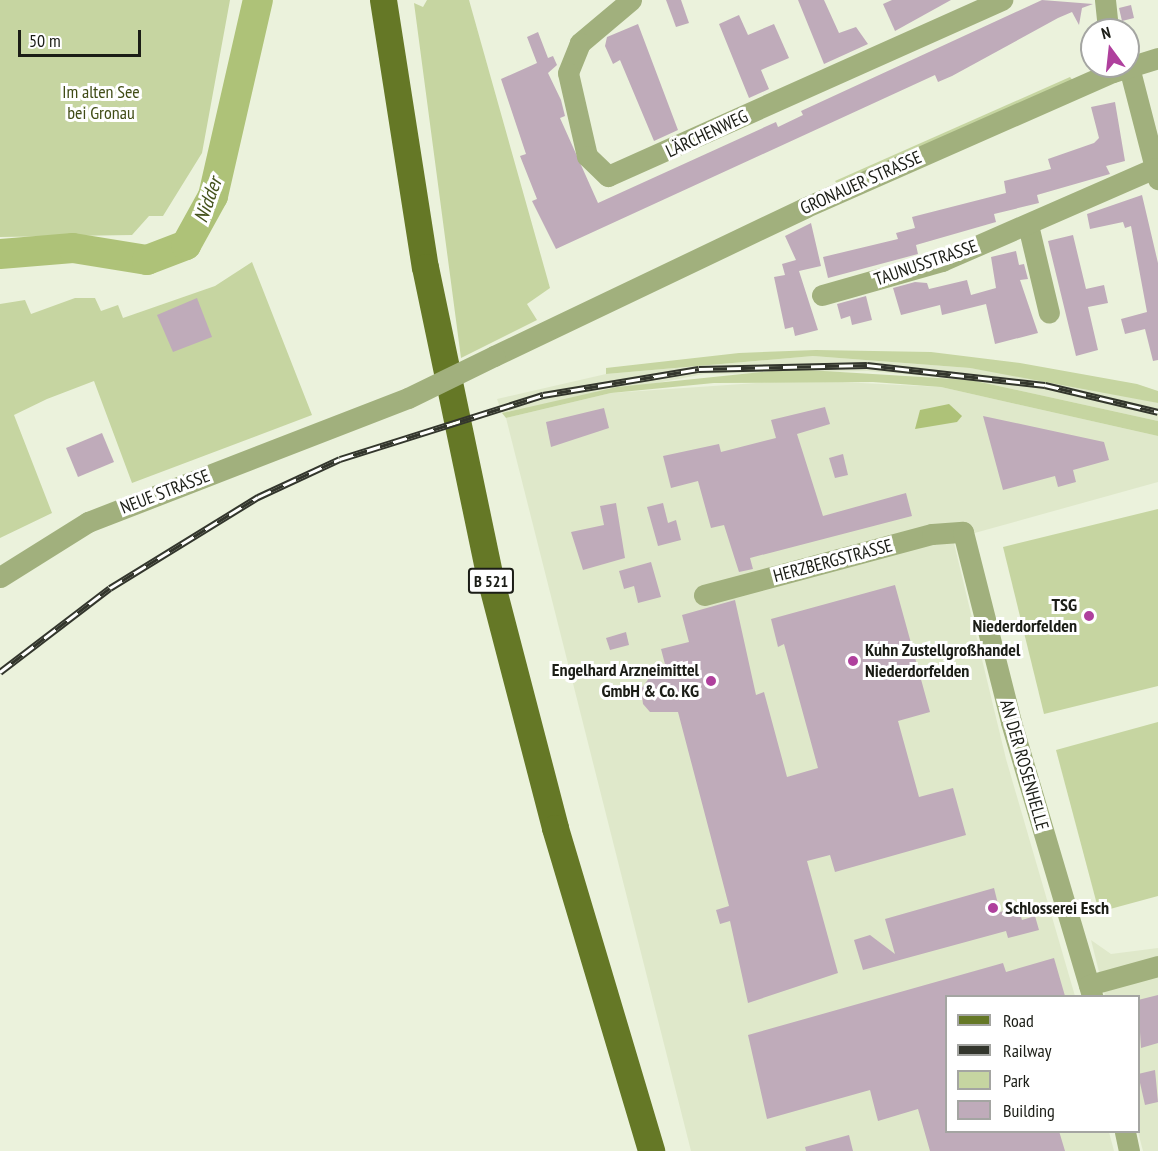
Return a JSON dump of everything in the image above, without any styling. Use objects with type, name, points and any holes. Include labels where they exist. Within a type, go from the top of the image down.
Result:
[{"type":"main road","name":"B 521","points":[[383,0],[429,289],[489,574],[555,828],[651,1151]]},
{"type":"street","name":"LÄRCHENWEG","points":[[631,0],[580,43],[568,73],[587,156],[608,176],[1002,0]]},
{"type":"street","points":[[1105,0],[1107,18]]},
{"type":"street","name":"GRONAUER STRASSE","points":[[1140,63],[1158,58]]},
{"type":"street","name":"GRONAUER STRASSE","points":[[494,356],[804,208],[1098,78]]},
{"type":"street","name":"TAUNUSSTRASSE","points":[[822,295],[924,268],[1157,173],[1121,78]]},
{"type":"street","points":[[1028,225],[1049,314]]},
{"type":"street","name":"NEUE STRASSE","points":[[0,577],[88,522],[340,427],[408,398],[494,356]]},
{"type":"street","name":"HERZBERGSTRASSE","points":[[704,596],[932,534],[963,532]]},
{"type":"street","name":"AN DER ROSENHELLE","points":[[963,532],[1011,722],[1090,991]]},
{"type":"street","points":[[1090,991],[1158,966]]},
{"type":"street","points":[[1125,1133],[1129,1151]]},
{"type":"shaded area","points":[[813,356],[970,368],[1112,391],[1158,403],[1158,421],[971,380],[868,371],[704,374],[502,413],[497,399],[606,374]]},
{"type":"shaded area","points":[[801,380],[941,387],[1158,436],[1158,482],[953,539],[1006,759],[1075,995],[945,995],[945,1133],[1109,1133],[1114,1151],[691,1151],[506,418],[611,393]]},
{"type":"shaded area","points":[[949,404],[962,416],[957,422],[915,429],[920,410]]},
{"type":"shaded area","points":[[1091,940],[1111,954],[1158,948],[1158,1151],[1143,1151],[1138,1133],[1140,995],[1105,995]]},
{"type":"green space","name":"Im alten See bei Gronau","points":[[0,0],[230,0],[202,153],[163,216],[149,216],[132,235],[0,237]]},
{"type":"green space","points":[[427,0],[469,0],[550,288],[527,304],[537,320],[461,358],[414,3],[423,7]]},
{"type":"green space","points":[[1070,77],[1074,82],[838,185],[835,181]]},
{"type":"green space","points":[[252,262],[312,415],[132,483],[94,381],[47,399],[14,415],[52,513],[0,538],[0,304],[25,300],[31,314],[75,298],[95,298],[101,311],[118,305],[123,318],[215,286]]},
{"type":"green space","points":[[816,350],[931,352],[1020,363],[1137,384],[1158,391],[1158,403],[970,368],[813,356],[606,374],[606,368],[739,353]]},
{"type":"green space","points":[[791,369],[971,380],[1158,421],[1158,436],[941,387],[873,382],[714,383],[611,393],[506,418],[502,413],[617,387]]},
{"type":"green space","name":"TSG Niederdorfelden","points":[[1158,509],[1158,686],[1044,714],[1003,547]]},
{"type":"green space","points":[[1158,722],[1158,896],[1099,912],[1056,750]]},
{"type":"building","points":[[666,0],[681,0],[689,23],[676,27]]},
{"type":"building","points":[[798,0],[824,0],[839,33],[856,27],[868,44],[824,64]]},
{"type":"building","points":[[892,0],[951,0],[895,31],[883,4]]},
{"type":"building","points":[[1042,0],[1093,4],[1082,8],[1079,25],[1072,12],[952,76],[938,82],[935,75],[556,249],[532,201],[537,199],[520,156],[526,154],[501,79],[537,63],[527,37],[538,32],[548,58],[553,56],[557,65],[548,73],[561,100],[565,116],[560,118],[598,203],[776,122],[778,127],[803,115],[801,111]]},
{"type":"building","points":[[1131,5],[1134,18],[1121,18],[1119,8]]},
{"type":"building","points":[[739,15],[748,35],[774,24],[789,58],[761,70],[769,89],[749,98],[719,24]]},
{"type":"building","points":[[638,24],[678,130],[654,141],[620,60],[613,64],[605,46],[607,37]]},
{"type":"building","points":[[1115,102],[1125,161],[1106,166],[1110,174],[1037,195],[1039,203],[994,214],[996,222],[916,245],[918,254],[828,278],[823,257],[898,239],[896,233],[915,228],[912,217],[1006,193],[1004,181],[1051,169],[1048,159],[1094,143],[1099,138],[1091,107]]},
{"type":"building","points":[[1142,195],[1158,263],[1158,360],[1153,361],[1145,329],[1125,334],[1121,319],[1147,312],[1131,226],[1125,228],[1123,222],[1090,229],[1087,214]]},
{"type":"building","points":[[811,223],[821,266],[799,271],[818,330],[795,336],[793,327],[785,329],[774,277],[785,275],[782,264],[796,260],[785,236]]},
{"type":"building","points":[[1073,235],[1086,289],[1104,285],[1108,303],[1088,307],[1098,350],[1076,356],[1048,241]]},
{"type":"building","points":[[1016,251],[1019,265],[1024,264],[1028,279],[1020,280],[1038,333],[995,344],[986,304],[942,315],[940,305],[901,315],[893,288],[915,282],[927,283],[929,289],[967,280],[971,295],[996,288],[991,257]]},
{"type":"building","points":[[866,296],[872,320],[852,325],[850,316],[841,319],[837,304]]},
{"type":"building","points":[[197,298],[212,337],[173,352],[157,315]]},
{"type":"building","points":[[825,407],[830,424],[797,434],[823,516],[906,493],[912,516],[750,558],[753,569],[739,572],[724,525],[711,528],[698,481],[671,488],[663,456],[719,444],[721,452],[776,438],[771,420]]},
{"type":"building","points":[[604,408],[609,428],[551,447],[546,422]]},
{"type":"building","points":[[983,416],[1104,442],[1109,460],[1073,470],[1076,482],[1058,487],[1055,476],[1003,490]]},
{"type":"building","points":[[102,433],[114,462],[78,477],[66,448]]},
{"type":"building","points":[[843,454],[848,475],[835,478],[829,458]]},
{"type":"building","points":[[616,503],[625,558],[583,570],[571,532],[604,525],[600,506]]},
{"type":"building","points":[[663,503],[668,523],[676,520],[681,540],[658,546],[647,507]]},
{"type":"building","points":[[651,562],[661,597],[638,603],[634,586],[624,589],[619,571]]},
{"type":"building","points":[[895,585],[930,712],[898,721],[919,797],[953,788],[966,835],[835,872],[830,855],[807,861],[838,973],[748,1003],[730,921],[720,924],[716,910],[729,906],[678,712],[650,712],[643,704],[641,689],[655,670],[666,668],[661,649],[689,642],[682,615],[735,600],[756,695],[764,692],[787,777],[818,768],[784,644],[778,647],[771,619]]},
{"type":"building","points":[[626,632],[629,645],[610,650],[606,638]]},
{"type":"building","points":[[994,888],[1000,912],[1018,907],[1022,920],[1035,916],[1039,930],[1008,938],[1006,931],[863,970],[854,940],[870,935],[895,954],[885,919]]},
{"type":"building","points":[[1054,958],[1065,995],[945,995],[945,1133],[1060,1133],[1065,1151],[930,1151],[918,1109],[878,1121],[870,1090],[767,1119],[748,1035],[1003,963],[1006,972]]},
{"type":"building","points":[[1158,995],[1158,1043],[1141,1048],[1140,1032],[1140,1000]]},
{"type":"building","points":[[1155,1070],[1158,1102],[1145,1105],[1140,1074]]},
{"type":"building","points":[[849,1135],[853,1151],[806,1151],[805,1147]]},
{"type":"waterway","name":"Nidder","points":[[0,254],[73,248],[147,260],[186,245],[213,196],[258,0]]},
{"type":"railway","points":[[0,672],[110,588],[258,497],[340,459],[543,395],[699,369],[867,365],[1045,385],[1158,412]]},
{"type":"place","name":"TSG Niederdorfelden","points":[[1089,616]]},
{"type":"place","name":"Kuhn Zustellgroßhandel Niederdorfelden","points":[[853,661]]},
{"type":"place","name":"Engelhard Arzneimittel GmbH & Co. KG","points":[[711,681]]},
{"type":"place","name":"Schlosserei Esch","points":[[993,908]]}]
